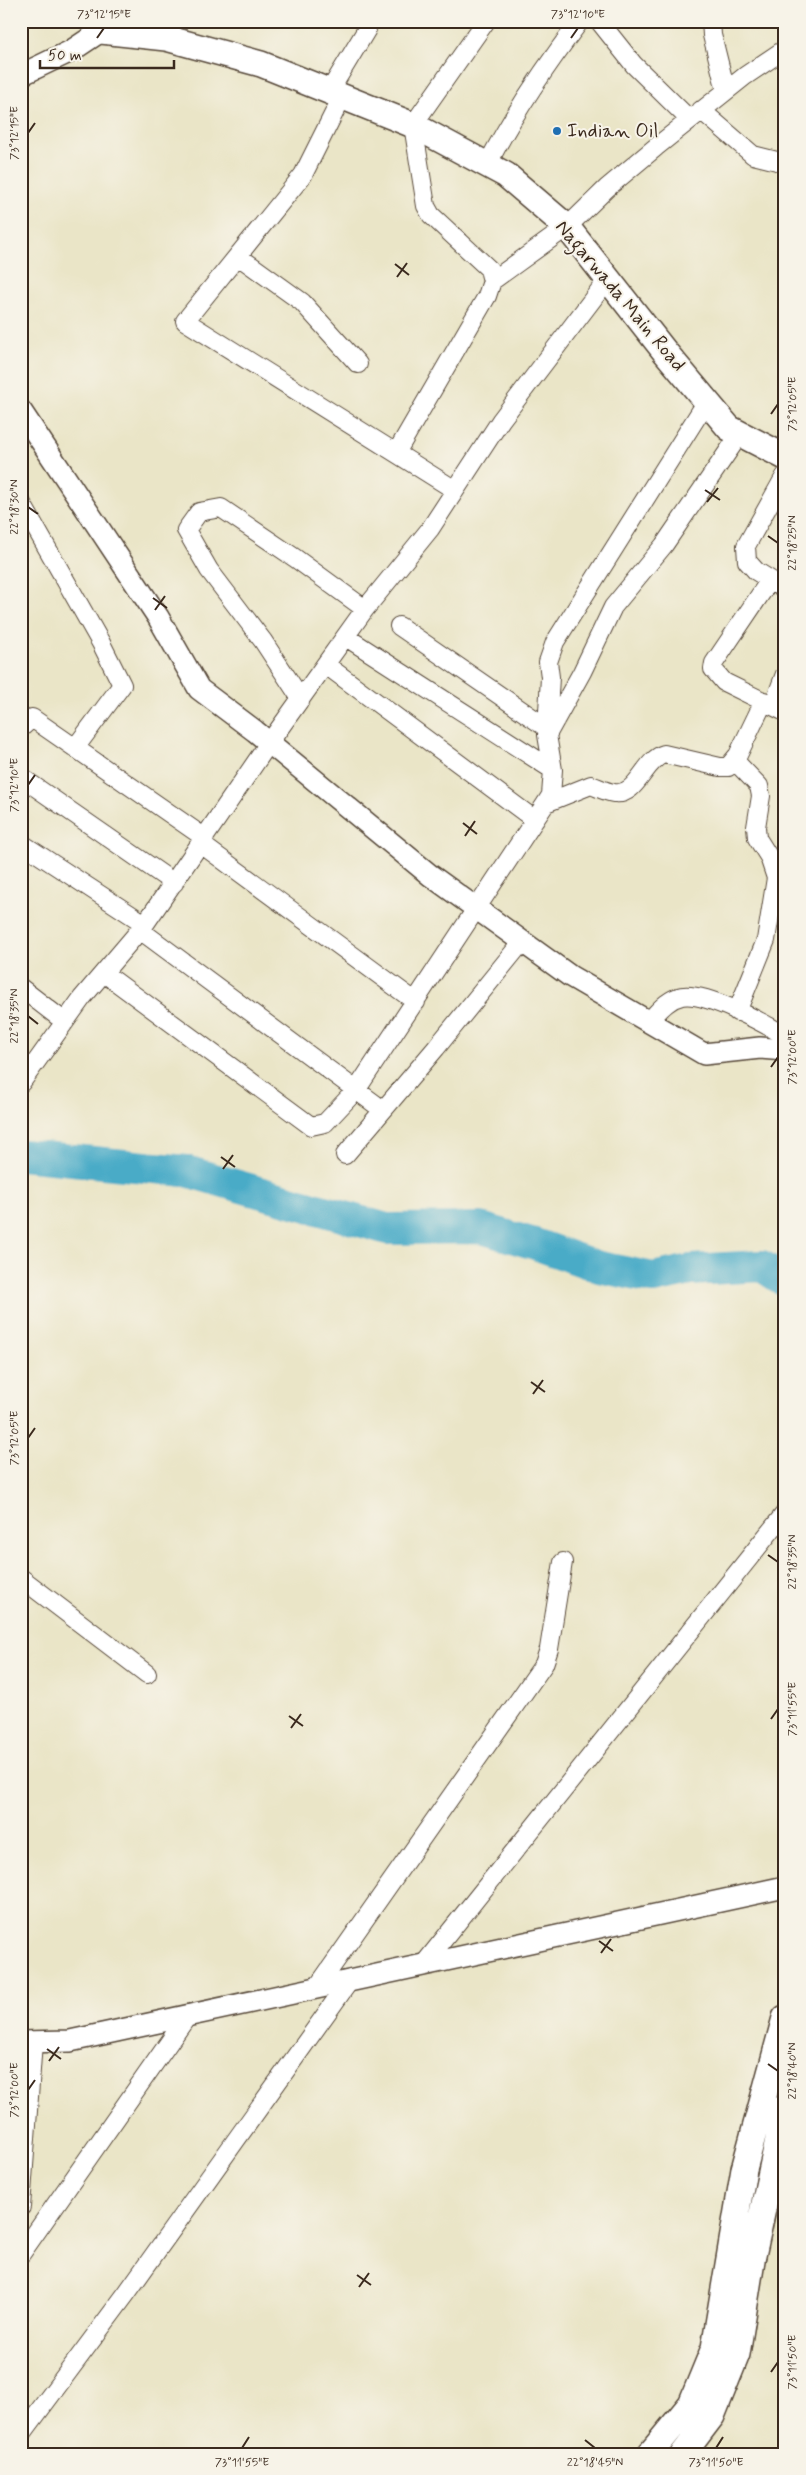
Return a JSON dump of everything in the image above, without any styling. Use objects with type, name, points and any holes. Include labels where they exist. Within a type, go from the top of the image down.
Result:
[{"type":"main road","name":"Nagarwada Main Road","points":[[99,26],[170,30],[413,125],[506,175],[567,227],[729,428],[785,457]]},
{"type":"main road","points":[[650,2454],[691,2404],[714,2348],[744,2169],[785,2018]]},
{"type":"main road","points":[[683,2453],[712,2416],[737,2354],[752,2260],[785,2106]]},
{"type":"street","points":[[365,21],[367,29],[336,94],[303,175],[185,321],[455,490]]},
{"type":"street","points":[[396,453],[487,296],[492,281],[489,269],[431,215],[426,206],[413,125],[486,21]]},
{"type":"street","points":[[487,165],[509,123],[552,56],[580,21]]},
{"type":"street","points":[[599,21],[634,65],[695,115],[753,155],[785,163]]},
{"type":"street","points":[[711,21],[712,35],[726,90]]},
{"type":"street","points":[[22,75],[71,51],[99,26]]},
{"type":"street","points":[[492,281],[567,227],[607,188],[726,90],[785,49]]},
{"type":"street","points":[[238,256],[302,302],[358,364]]},
{"type":"street","points":[[21,1083],[65,1022],[142,927],[269,743],[365,609],[430,529],[501,420],[608,279]]},
{"type":"street","points":[[104,973],[311,1126],[325,1123],[357,1089],[552,794],[553,770],[547,732],[550,677],[548,662],[555,642],[707,401]]},
{"type":"street","points":[[21,411],[148,601],[199,689],[269,743],[430,875],[570,976],[704,1054],[760,1048],[785,1050]]},
{"type":"street","points":[[547,732],[582,672],[613,607],[664,545],[740,434]]},
{"type":"street","points":[[774,706],[724,682],[713,669],[714,663],[778,585],[756,571],[747,560],[746,546],[785,476]]},
{"type":"street","points":[[21,502],[101,643],[122,684],[75,748]]},
{"type":"street","points":[[301,699],[263,641],[209,570],[186,530],[199,512],[221,508],[295,558],[365,609]]},
{"type":"street","points":[[399,626],[547,732]]},
{"type":"street","points":[[346,637],[553,770]]},
{"type":"street","points":[[326,664],[535,820]]},
{"type":"street","points":[[546,803],[592,785],[614,793],[622,793],[634,785],[656,757],[664,754],[720,767],[728,767],[774,706],[785,674]]},
{"type":"street","points":[[21,728],[32,718],[203,841],[416,1002]]},
{"type":"street","points":[[735,760],[759,786],[761,796],[756,827],[757,838],[770,857],[776,878],[766,940],[737,1012]]},
{"type":"street","points":[[21,777],[174,883]]},
{"type":"street","points":[[21,843],[142,927],[383,1110]]},
{"type":"street","points":[[345,1155],[522,942]]},
{"type":"street","points":[[21,988],[65,1022]]},
{"type":"street","points":[[648,1022],[666,1003],[681,996],[702,996],[785,1036]]},
{"type":"street","points":[[424,1964],[785,1513]]},
{"type":"street","points":[[318,1986],[540,1671],[549,1649],[563,1562]]},
{"type":"street","points":[[21,1578],[147,1674]]},
{"type":"street","points":[[21,2207],[27,2042],[70,2040],[785,1887]]},
{"type":"street","points":[[21,2435],[132,2286],[351,1979]]},
{"type":"street","points":[[21,2254],[189,2014]]},
{"type":"street","points":[[670,2430],[683,2453]]},
{"type":"waterway","points":[[21,1155],[186,1171],[387,1229],[481,1228],[535,1244],[599,1267],[653,1278],[691,1270],[762,1266],[785,1281]]},
{"type":"place","name":"Indian Oil","points":[[557,131]]}]
